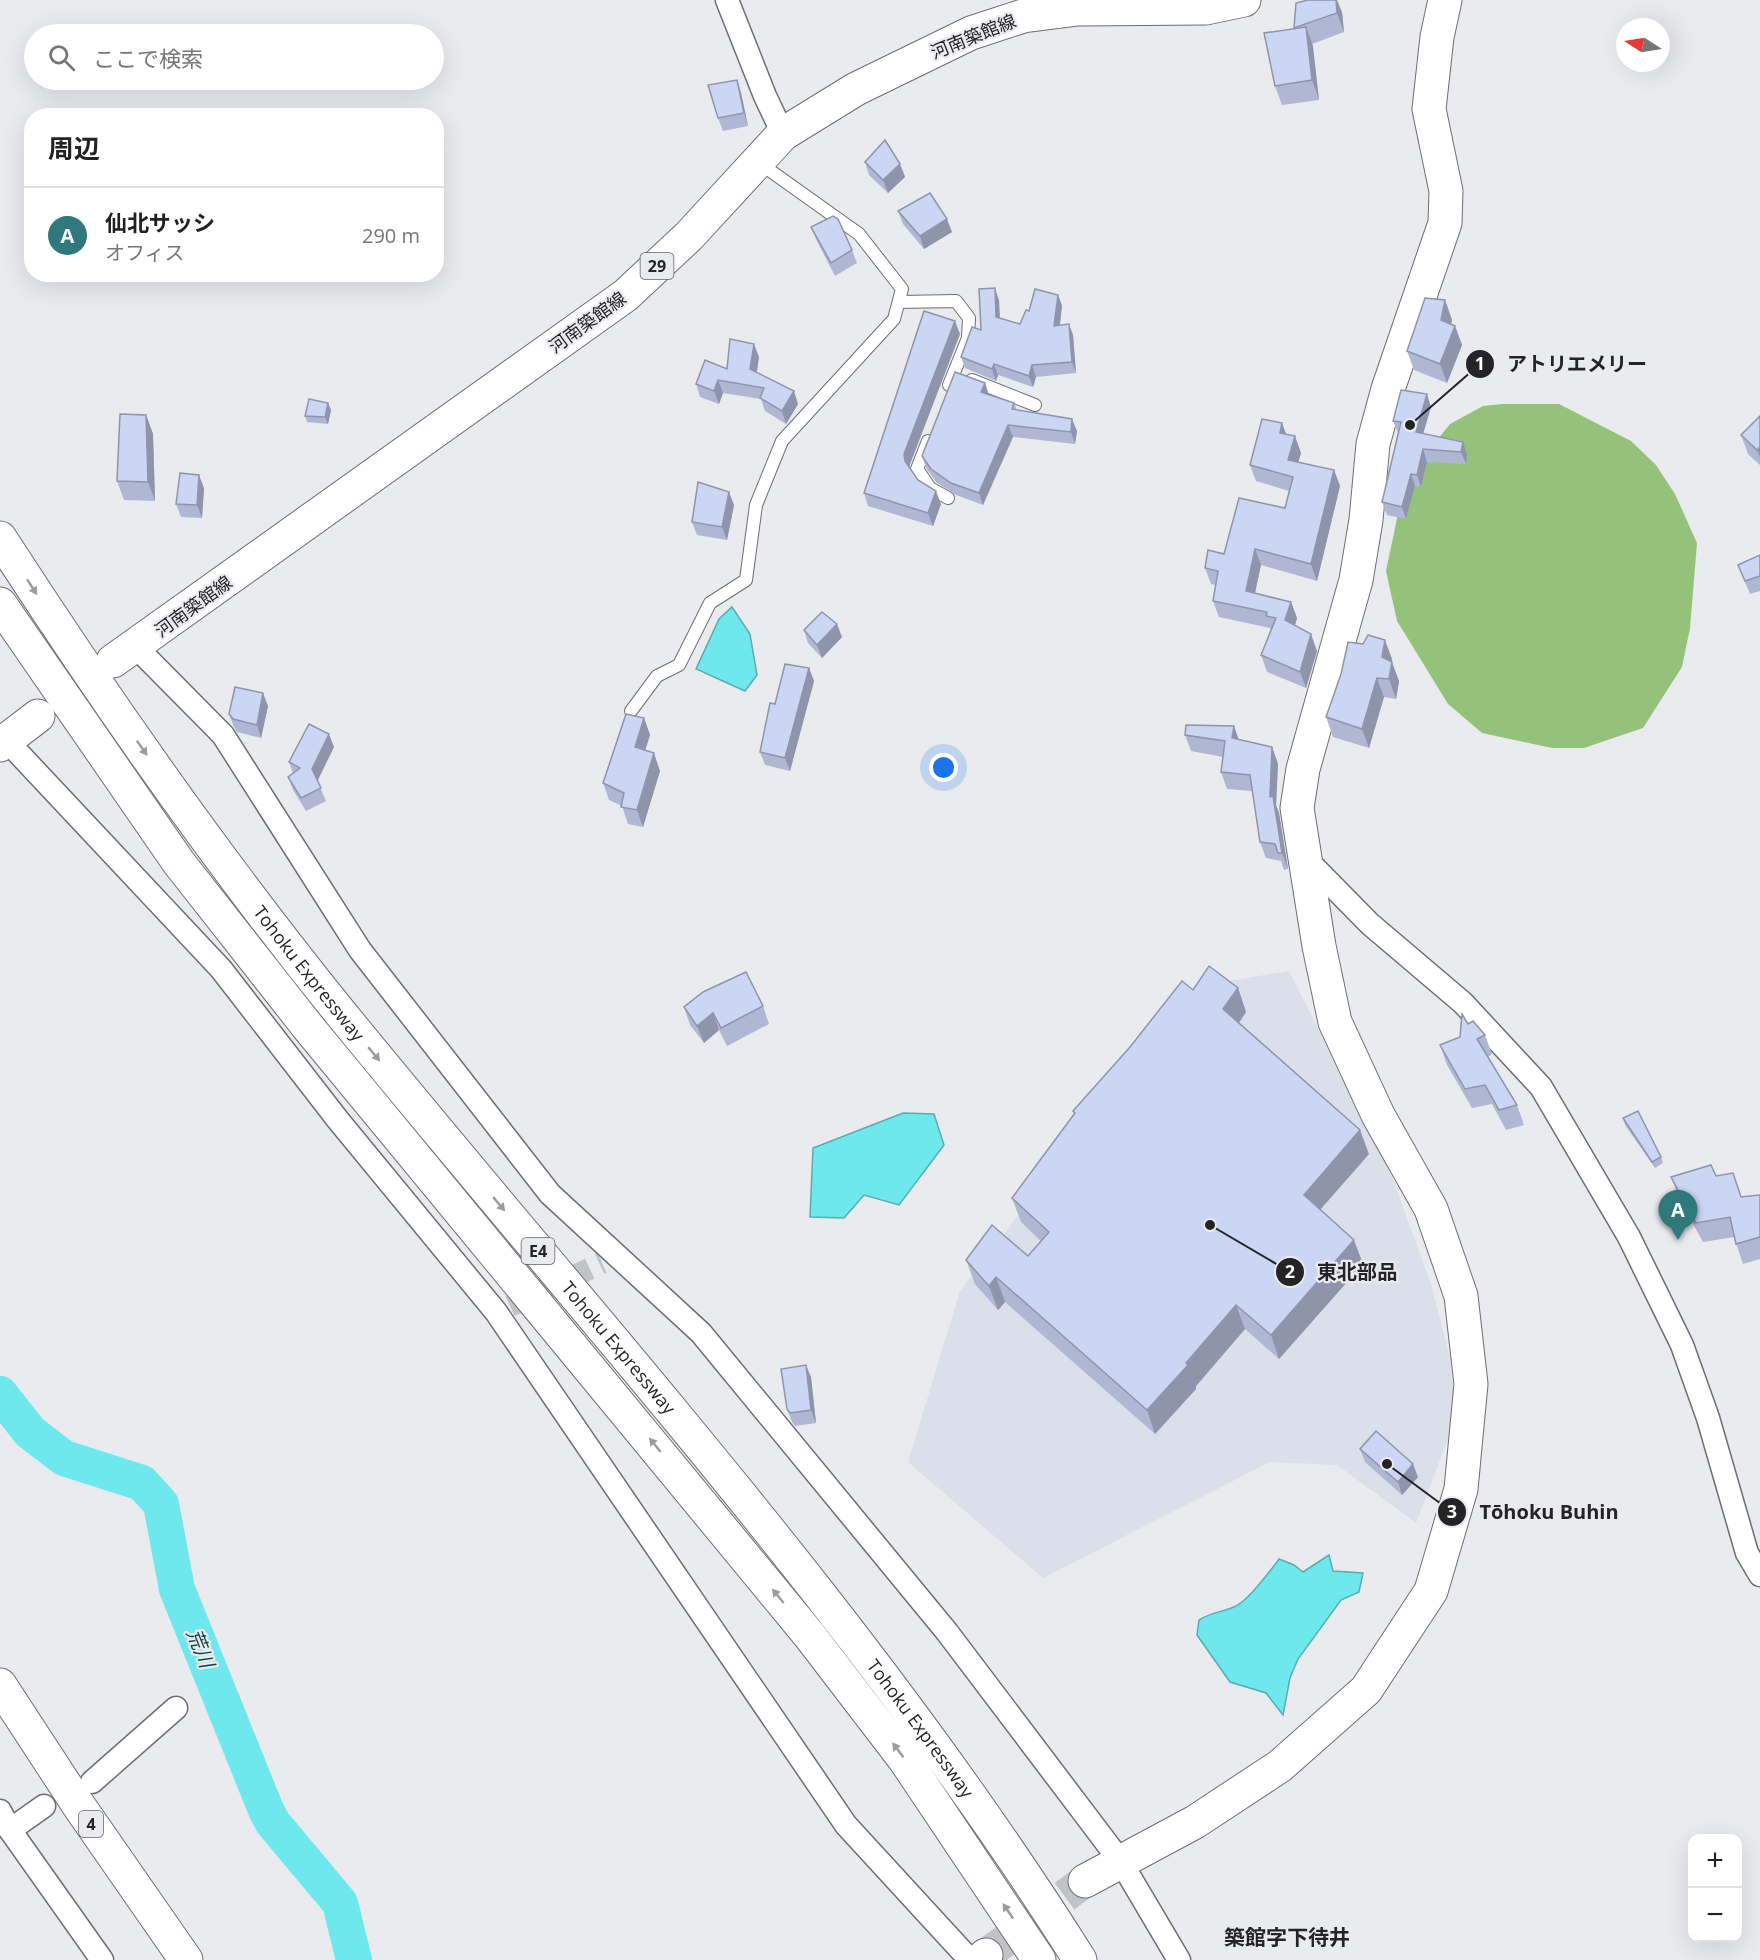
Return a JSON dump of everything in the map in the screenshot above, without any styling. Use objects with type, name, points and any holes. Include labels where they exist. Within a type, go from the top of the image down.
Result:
[{"type":"main road","name":"河南築館線","points":[[124,654],[626,295],[689,236],[783,134],[856,89],[971,33],[1023,16],[1078,9],[1206,8],[1244,0]]},
{"type":"main road","points":[[1085,1881],[1195,1822],[1280,1766],[1366,1690],[1431,1592],[1461,1489],[1471,1384],[1461,1296],[1431,1209],[1378,1115],[1335,1022],[1319,946],[1297,808],[1303,769],[1356,580],[1366,520],[1373,444],[1388,389],[1445,223],[1446,191],[1429,109],[1437,37],[1445,0]]},
{"type":"main road","name":"Tohoku Expressway","points":[[0,538],[64,638],[207,842],[333,1004],[664,1400],[836,1613],[929,1737],[1040,1896],[1080,1960]]},
{"type":"main road","name":"Tohoku Expressway","points":[[0,604],[179,863],[294,1009],[648,1436],[831,1662],[905,1760],[1039,1960]]},
{"type":"main road","points":[[4,743],[38,716]]},
{"type":"main road","name":"4","points":[[0,1685],[79,1806],[186,1960]]},
{"type":"street","points":[[728,0],[765,96],[783,134]]},
{"type":"street","points":[[124,654],[223,735],[360,950],[550,1194],[608,1258],[701,1333],[947,1632],[1121,1862],[1179,1960]]},
{"type":"street","points":[[4,743],[221,969],[338,1120],[503,1309],[846,1825],[979,1958]]},
{"type":"street","points":[[1305,858],[1370,924],[1463,1003],[1541,1087],[1629,1238],[1682,1345],[1708,1418],[1747,1553],[1760,1575]]},
{"type":"street","points":[[92,1782],[176,1708]]},
{"type":"street","points":[[44,1806],[5,1821],[102,1960]]},
{"type":"lane","points":[[631,711],[657,676],[678,665],[710,603],[746,580],[756,506],[782,441],[894,319],[902,289],[859,234],[757,162]]},
{"type":"lane","points":[[899,302],[956,301],[969,318],[968,338],[946,394]]},
{"type":"lane","points":[[954,373],[1035,405]]},
{"type":"lane","points":[[933,427],[917,469],[930,488],[948,498]]},
{"type":"shaded area","points":[[1289,971],[1388,1166],[1431,1284],[1450,1358],[1456,1418],[1416,1523],[1337,1465],[1270,1462],[1043,1578],[908,1462],[960,1291],[1194,987]]},
{"type":"green space","points":[[1559,404],[1631,441],[1656,465],[1675,494],[1697,543],[1690,628],[1682,667],[1643,728],[1584,748],[1552,748],[1482,733],[1448,704],[1397,621],[1386,571],[1405,480],[1450,424],[1483,406]]},
{"type":"water","points":[[732,607],[750,634],[757,675],[745,691],[696,669],[719,619]]},
{"type":"water","points":[[903,1113],[934,1114],[944,1145],[899,1205],[864,1195],[844,1218],[810,1217],[813,1148]]},
{"type":"water","points":[[1329,1555],[1333,1571],[1363,1573],[1359,1592],[1341,1600],[1298,1659],[1290,1678],[1283,1715],[1266,1693],[1230,1682],[1197,1635],[1199,1620],[1240,1604],[1258,1586],[1279,1559],[1294,1565],[1303,1572]]},
{"type":"building","points":[[1308,0],[1336,0],[1337,13],[1294,28],[1296,3]]},
{"type":"building","points":[[1306,27],[1312,80],[1275,86],[1264,33]]},
{"type":"building","points":[[737,80],[744,113],[718,118],[708,85]]},
{"type":"building","points":[[885,140],[900,164],[883,180],[865,162]]},
{"type":"building","points":[[930,193],[947,219],[920,236],[898,211]]},
{"type":"building","points":[[833,216],[838,219],[852,250],[831,263],[811,227]]},
{"type":"building","points":[[995,288],[996,317],[1020,324],[1026,310],[1029,311],[1035,289],[1058,295],[1054,326],[1069,324],[1072,362],[1032,365],[1029,376],[994,364],[992,369],[961,357],[972,327],[981,330],[979,289]]},
{"type":"building","points":[[1425,298],[1445,300],[1441,320],[1455,326],[1440,364],[1407,351]]},
{"type":"building","points":[[924,311],[955,321],[904,454],[905,461],[918,480],[936,491],[928,513],[864,493]]},
{"type":"building","points":[[730,339],[754,344],[750,369],[794,391],[782,411],[760,398],[764,388],[718,380],[714,391],[696,384],[705,360],[727,369]]},
{"type":"building","points":[[955,372],[985,383],[981,392],[1014,403],[1012,409],[1072,419],[1071,432],[1008,425],[979,493],[951,483],[931,469],[922,456]]},
{"type":"building","points":[[1401,390],[1427,394],[1416,432],[1463,442],[1461,452],[1423,449],[1417,475],[1411,474],[1402,507],[1382,502],[1401,422],[1393,421]]},
{"type":"building","points":[[309,399],[328,403],[325,417],[305,416]]},
{"type":"building","points":[[120,414],[146,415],[148,482],[117,481]]},
{"type":"building","points":[[1760,416],[1760,447],[1757,450],[1741,435]]},
{"type":"building","points":[[1262,419],[1282,423],[1280,433],[1295,436],[1288,460],[1334,470],[1311,564],[1255,549],[1246,591],[1291,602],[1285,620],[1311,634],[1300,672],[1261,655],[1276,618],[1266,616],[1267,612],[1213,601],[1218,571],[1205,568],[1208,550],[1224,554],[1239,498],[1285,508],[1293,477],[1250,465]]},
{"type":"building","points":[[180,473],[199,475],[197,505],[176,504]]},
{"type":"building","points":[[698,482],[729,492],[722,527],[692,522]]},
{"type":"building","points":[[1760,555],[1760,576],[1745,581],[1738,565]]},
{"type":"building","points":[[822,612],[837,624],[817,645],[804,630]]},
{"type":"building","points":[[1368,635],[1385,640],[1382,657],[1392,662],[1389,679],[1377,678],[1362,729],[1326,717],[1341,674],[1348,642],[1363,644]]},
{"type":"building","points":[[785,664],[809,668],[785,758],[760,752],[770,703],[775,704]]},
{"type":"building","points":[[235,687],[263,693],[257,725],[233,719],[229,714]]},
{"type":"building","points":[[626,714],[644,718],[635,747],[654,753],[637,810],[621,807],[624,793],[603,783]]},
{"type":"building","points":[[309,724],[329,734],[312,769],[321,788],[301,798],[288,777],[300,768],[289,762]]},
{"type":"building","points":[[1186,725],[1234,726],[1232,738],[1272,747],[1270,797],[1273,796],[1282,853],[1278,853],[1275,844],[1260,842],[1250,775],[1221,772],[1225,741],[1185,735]]},
{"type":"building","points":[[1209,966],[1238,988],[1223,1009],[1360,1130],[1304,1195],[1354,1240],[1271,1335],[1236,1305],[1186,1363],[1188,1365],[1147,1410],[996,1277],[989,1286],[966,1260],[992,1225],[1028,1256],[1049,1232],[1012,1198],[1075,1113],[1073,1111],[1130,1047],[1182,981],[1193,990]]},
{"type":"building","points":[[746,972],[763,1006],[721,1028],[713,1013],[697,1026],[684,1007],[703,992]]},
{"type":"building","points":[[1462,1014],[1468,1024],[1473,1021],[1485,1035],[1477,1039],[1517,1105],[1499,1110],[1485,1085],[1465,1089],[1440,1045],[1460,1037]]},
{"type":"building","points":[[1638,1111],[1661,1157],[1652,1162],[1623,1118]]},
{"type":"building","points":[[1711,1165],[1716,1176],[1733,1173],[1741,1197],[1760,1195],[1760,1237],[1736,1244],[1730,1217],[1696,1223],[1671,1177]]},
{"type":"building","points":[[806,1365],[811,1410],[790,1413],[787,1409],[781,1369]]},
{"type":"building","points":[[1376,1431],[1413,1464],[1398,1482],[1360,1449]]},
{"type":"waterway","name":"荒川","points":[[0,1394],[30,1432],[64,1458],[142,1483],[161,1504],[177,1589],[266,1810],[273,1823],[340,1903],[354,1960]]},
{"type":"tunnel","points":[[510,1306],[602,1263]]},
{"type":"tunnel","points":[[986,1955],[1085,1881]]},
{"type":"place","name":"アトリエメリー","points":[[1410,425]]},
{"type":"place","name":"東北部品","points":[[1210,1225]]},
{"type":"place","name":"仙北サッシ","points":[[1678,1240]]},
{"type":"place","name":"Tōhoku Buhin","points":[[1387,1464]]},
{"type":"district","name":"築館字下待井","points":[[1287,1937]]}]
